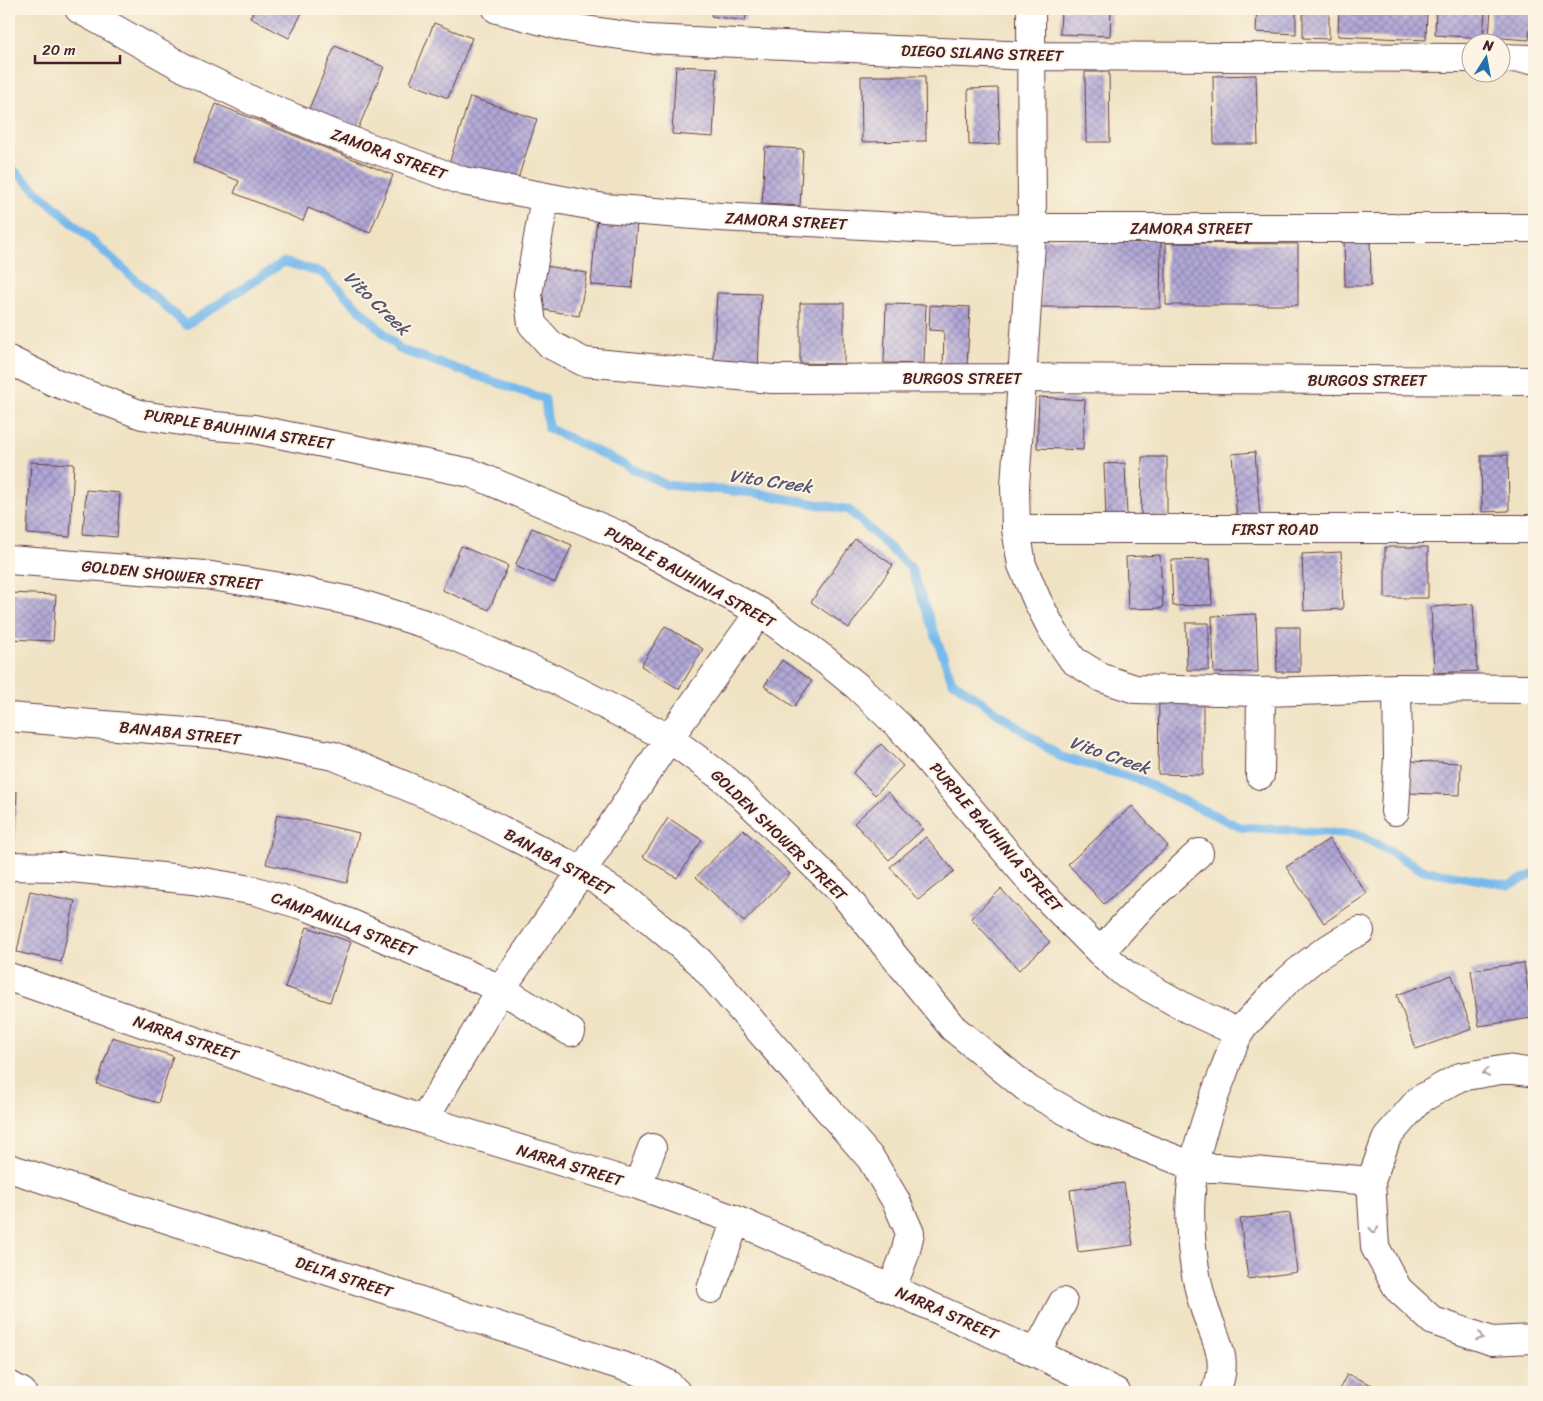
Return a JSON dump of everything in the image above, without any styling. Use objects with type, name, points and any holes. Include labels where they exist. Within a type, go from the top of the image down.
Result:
[{"type":"street","name":"ZAMORA STREET","points":[[79,9],[188,70],[253,101],[335,136],[463,181],[604,208],[720,217],[950,230],[1032,228],[1534,228]]},
{"type":"street","name":"DIEGO SILANG STREET","points":[[497,9],[565,27],[648,39],[1031,56],[1460,58]]},
{"type":"street","points":[[1030,9],[1032,228],[1015,486],[1016,530],[1022,565],[1037,600],[1053,631],[1073,660],[1102,678],[1134,689],[1260,692],[1397,688],[1534,689]]},
{"type":"street","points":[[1510,58],[1534,58]]},
{"type":"street","name":"BURGOS STREET","points":[[545,198],[528,294],[532,324],[551,345],[584,362],[772,379],[1022,378],[1534,381]]},
{"type":"street","name":"PURPLE BAUHINIA STREET","points":[[9,360],[54,382],[142,415],[214,426],[254,429],[471,473],[616,534],[760,612],[852,682],[900,727],[1036,887],[1100,952],[1125,974],[1188,1009],[1239,1032]]},
{"type":"street","name":"FIRST ROAD","points":[[1016,530],[1534,529]]},
{"type":"street","name":"GOLDEN SHOWER STREET","points":[[9,560],[205,575],[281,587],[355,602],[425,624],[554,679],[669,738],[727,780],[841,891],[952,1028],[1029,1090],[1098,1129],[1193,1166],[1371,1181]]},
{"type":"street","points":[[424,1120],[501,989],[582,871],[669,738],[760,612]]},
{"type":"street","points":[[1395,811],[1398,757],[1397,688]]},
{"type":"street","points":[[1260,692],[1260,775]]},
{"type":"street","name":"BANABA STREET","points":[[9,717],[222,735],[334,756],[454,806],[582,871],[627,900],[700,962],[871,1159],[896,1201],[910,1233],[905,1254],[892,1288]]},
{"type":"street","points":[[1100,952],[1144,904],[1199,853]]},
{"type":"street","name":"CAMPANILLA STREET","points":[[9,866],[61,867],[193,880],[256,891],[308,906],[501,989],[571,1032]]},
{"type":"street","points":[[1215,1392],[1222,1373],[1222,1354],[1205,1308],[1194,1263],[1189,1211],[1193,1166],[1206,1116],[1239,1032],[1302,966],[1339,941],[1360,931]]},
{"type":"street","name":"NARRA STREET","points":[[9,977],[424,1120],[638,1185],[736,1220],[1036,1353],[1116,1392]]},
{"type":"street","points":[[1534,1073],[1507,1069],[1460,1077],[1419,1100],[1387,1136],[1371,1181],[1375,1247],[1398,1289],[1433,1321],[1492,1341],[1534,1339]]},
{"type":"street","points":[[638,1185],[652,1148]]},
{"type":"street","name":"DELTA STREET","points":[[9,1168],[650,1375],[668,1384],[676,1392]]},
{"type":"street","points":[[711,1289],[736,1220]]},
{"type":"street","points":[[1036,1353],[1063,1302]]},
{"type":"street","points":[[9,1385],[22,1392]]},
{"type":"building","points":[[255,9],[304,9],[289,38],[250,18]]},
{"type":"building","points":[[712,9],[747,9],[745,21],[711,16]]},
{"type":"building","points":[[1061,9],[1111,9],[1110,36],[1060,34]]},
{"type":"building","points":[[1257,9],[1296,9],[1296,34],[1256,32]]},
{"type":"building","points":[[1303,9],[1329,9],[1329,39],[1303,38]]},
{"type":"building","points":[[1339,9],[1427,9],[1426,40],[1338,36]]},
{"type":"building","points":[[1436,9],[1485,9],[1483,32],[1460,32],[1460,37],[1435,35]]},
{"type":"building","points":[[1491,9],[1532,9],[1529,40],[1510,39],[1510,32],[1489,32]]},
{"type":"building","points":[[434,23],[472,38],[448,98],[410,83]]},
{"type":"building","points":[[335,46],[384,67],[355,136],[306,116]]},
{"type":"building","points":[[676,66],[717,68],[713,137],[672,134]]},
{"type":"building","points":[[1085,72],[1109,72],[1110,142],[1086,142]]},
{"type":"building","points":[[1256,75],[1258,144],[1214,144],[1213,76]]},
{"type":"building","points":[[861,76],[925,76],[926,141],[862,142]]},
{"type":"building","points":[[998,88],[1000,144],[969,145],[968,89]]},
{"type":"building","points":[[470,97],[537,119],[515,188],[448,167]]},
{"type":"building","points":[[216,104],[393,175],[370,233],[308,208],[303,221],[234,193],[239,181],[193,162]]},
{"type":"building","points":[[765,147],[803,149],[800,206],[762,204]]},
{"type":"building","points":[[597,217],[637,221],[632,288],[591,285]]},
{"type":"building","points":[[1370,234],[1371,286],[1345,286],[1344,235]]},
{"type":"building","points":[[1042,239],[1161,240],[1160,308],[1041,307]]},
{"type":"building","points":[[1166,243],[1298,244],[1298,305],[1166,305]]},
{"type":"building","points":[[546,266],[587,273],[579,316],[539,309]]},
{"type":"building","points":[[717,293],[761,294],[758,369],[713,367]]},
{"type":"building","points":[[800,303],[844,303],[844,364],[800,363]]},
{"type":"building","points":[[886,304],[926,305],[924,364],[884,363]]},
{"type":"building","points":[[930,305],[970,307],[967,368],[943,368],[944,331],[929,330]]},
{"type":"building","points":[[1039,397],[1085,400],[1083,450],[1037,448]]},
{"type":"building","points":[[1255,452],[1260,518],[1237,520],[1232,454]]},
{"type":"building","points":[[1481,455],[1508,455],[1509,511],[1482,512]]},
{"type":"building","points":[[1142,457],[1167,457],[1167,518],[1141,518]]},
{"type":"building","points":[[31,462],[74,464],[70,537],[27,534]]},
{"type":"building","points":[[1125,463],[1127,517],[1106,518],[1104,464]]},
{"type":"building","points":[[86,490],[120,493],[117,537],[83,534]]},
{"type":"building","points":[[532,528],[572,545],[555,583],[515,566]]},
{"type":"building","points":[[855,539],[893,565],[849,628],[811,602]]},
{"type":"building","points":[[461,546],[508,566],[489,610],[442,590]]},
{"type":"building","points":[[1385,547],[1428,547],[1428,598],[1385,598]]},
{"type":"building","points":[[1341,552],[1343,609],[1304,611],[1302,554]]},
{"type":"building","points":[[1160,555],[1163,608],[1128,609],[1126,557]]},
{"type":"building","points":[[1210,559],[1212,605],[1173,606],[1171,560]]},
{"type":"building","points":[[9,593],[56,595],[53,641],[9,639]]},
{"type":"building","points":[[1473,604],[1477,671],[1434,673],[1431,607]]},
{"type":"building","points":[[1256,614],[1258,672],[1214,673],[1212,616]]},
{"type":"building","points":[[1186,623],[1209,623],[1209,670],[1187,670]]},
{"type":"building","points":[[665,626],[703,649],[679,689],[641,666]]},
{"type":"building","points":[[1276,627],[1300,627],[1300,672],[1277,672]]},
{"type":"building","points":[[782,660],[812,681],[794,707],[764,686]]},
{"type":"building","points":[[1159,697],[1203,697],[1203,775],[1158,774]]},
{"type":"building","points":[[881,744],[903,766],[875,795],[853,773]]},
{"type":"building","points":[[1409,761],[1461,763],[1460,795],[1408,793]]},
{"type":"building","points":[[9,792],[17,792],[14,854],[9,853]]},
{"type":"building","points":[[888,792],[923,829],[889,860],[854,823]]},
{"type":"building","points":[[1132,806],[1168,846],[1104,904],[1068,864]]},
{"type":"building","points":[[277,814],[359,833],[347,883],[266,864]]},
{"type":"building","points":[[668,818],[702,840],[677,878],[643,857]]},
{"type":"building","points":[[743,829],[790,874],[744,922],[696,877]]},
{"type":"building","points":[[926,837],[954,871],[918,900],[890,867]]},
{"type":"building","points":[[1329,839],[1367,894],[1324,923],[1286,867]]},
{"type":"building","points":[[1001,889],[1050,942],[1019,970],[971,918]]},
{"type":"building","points":[[30,891],[75,901],[61,962],[17,952]]},
{"type":"building","points":[[307,927],[351,942],[330,1002],[285,987]]},
{"type":"building","points":[[1524,963],[1532,1018],[1479,1026],[1471,970]]},
{"type":"building","points":[[1452,975],[1472,1029],[1416,1049],[1397,995]]},
{"type":"building","points":[[112,1037],[173,1056],[158,1103],[97,1084]]},
{"type":"building","points":[[1124,1183],[1133,1245],[1078,1252],[1070,1190]]},
{"type":"building","points":[[1290,1213],[1297,1272],[1248,1279],[1240,1219]]},
{"type":"building","points":[[1347,1374],[1388,1392],[1338,1392]]},
{"type":"waterway","name":"Vito Creek","points":[[9,166],[186,325],[284,262],[322,273],[401,350],[545,399],[548,428],[667,485],[755,493],[849,510],[911,568],[952,681],[1061,757],[1139,780],[1240,827],[1358,834],[1423,870],[1509,885],[1534,874]]}]
